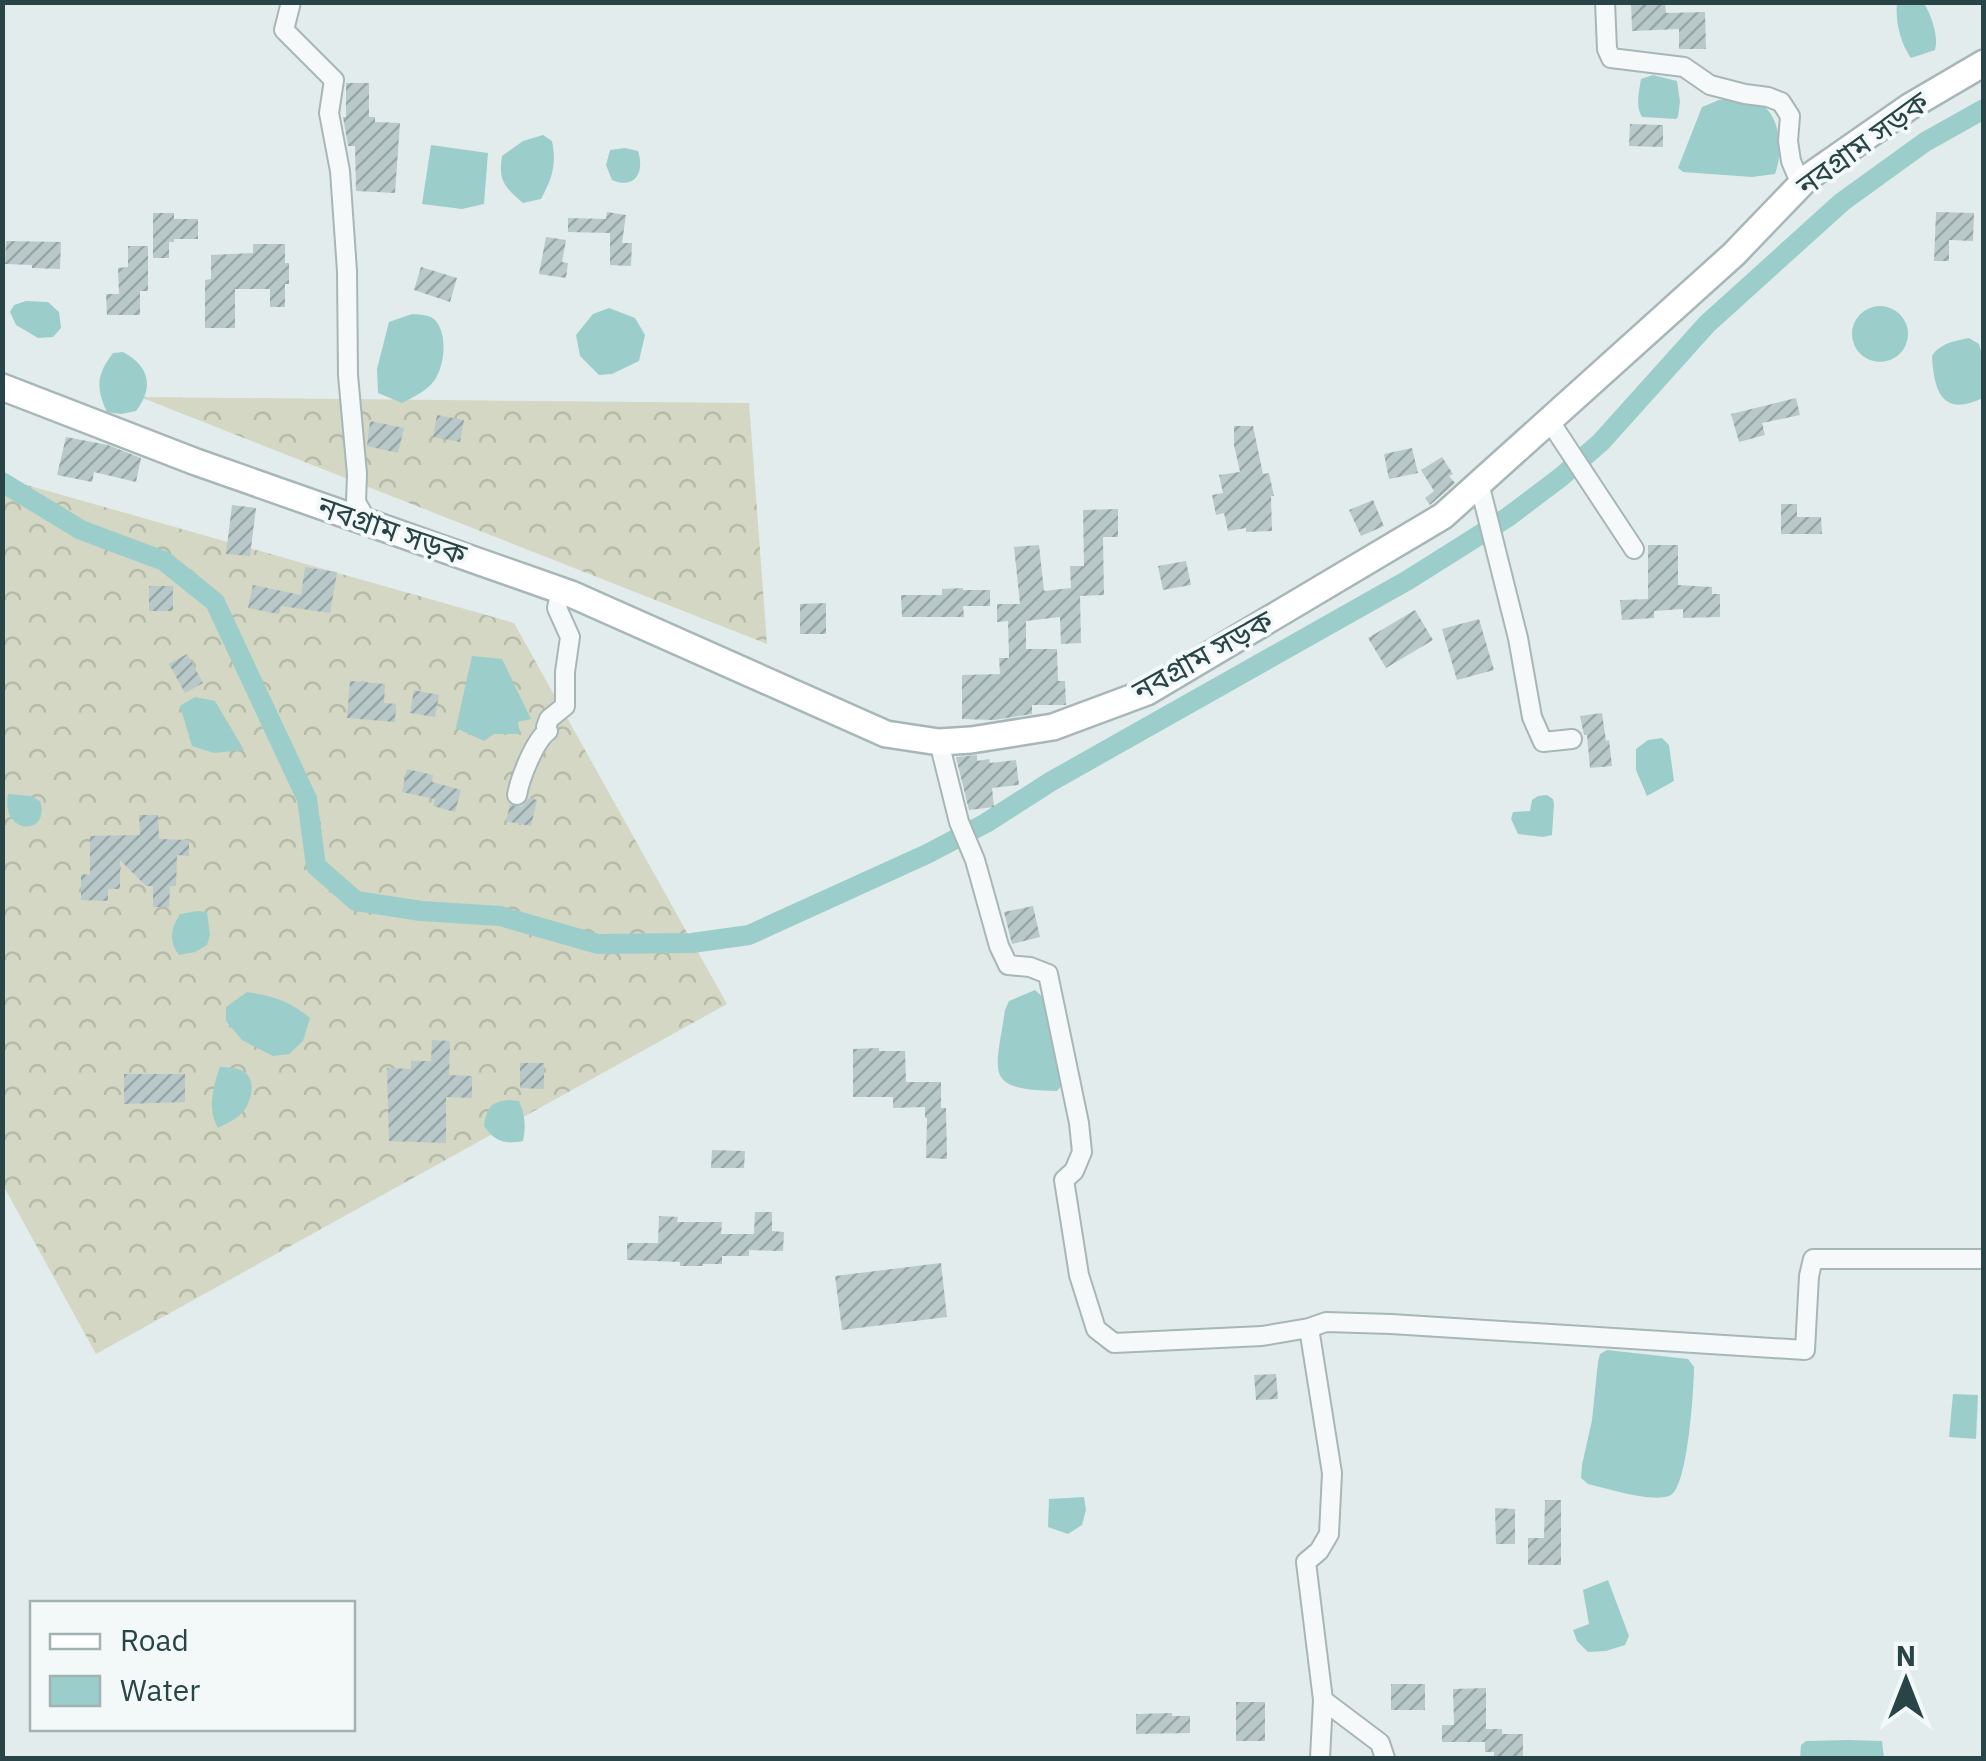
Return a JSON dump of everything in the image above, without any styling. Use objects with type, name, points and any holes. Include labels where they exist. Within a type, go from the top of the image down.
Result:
[{"type":"main road","name":"নবগ্রাম সড়ক","points":[[2,386],[196,462],[561,590],[886,734],[940,742],[1053,727],[1146,692],[1443,516],[1734,254],[1803,182],[1909,108],[1984,63]]},
{"type":"street","points":[[291,2],[284,30],[334,80],[329,113],[340,172],[346,251],[356,502],[368,523]]},
{"type":"street","points":[[1605,2],[1607,49],[1611,58],[1684,68],[1710,85],[1781,102],[1790,116],[1788,141],[1792,161],[1803,182]]},
{"type":"street","points":[[1549,420],[1634,548]]},
{"type":"street","points":[[1479,483],[1518,638],[1532,716],[1543,742],[1572,740]]},
{"type":"street","points":[[517,795],[537,744],[548,731],[549,719],[565,706],[570,637],[557,608],[561,590]]},
{"type":"street","points":[[940,742],[959,822],[975,860],[998,946],[1008,965],[1048,974],[1082,1152],[1074,1171],[1064,1180],[1079,1275],[1096,1329],[1114,1343],[1262,1336],[1326,1322],[1805,1350],[1808,1276],[1814,1259],[1984,1259]]},
{"type":"street","points":[[1309,1328],[1332,1473],[1330,1534],[1306,1562],[1323,1700],[1320,1758]]},
{"type":"street","points":[[1323,1700],[1380,1743],[1384,1758]]},
{"type":"green space","points":[[140,397],[749,403],[767,644]]},
{"type":"green space","points":[[2,478],[514,623],[727,1004],[96,1354],[3,1185]]},
{"type":"water","points":[[1897,2],[1924,3],[1932,19],[1935,50],[1911,58],[1899,31]]},
{"type":"water","points":[[1653,75],[1677,81],[1680,102],[1676,119],[1642,117],[1638,103],[1641,79]]},
{"type":"water","points":[[1733,98],[1757,102],[1776,124],[1779,155],[1775,174],[1752,177],[1683,172],[1678,168],[1702,107]]},
{"type":"water","points":[[543,135],[552,141],[551,178],[541,199],[523,203],[504,183],[502,156],[523,141]]},
{"type":"water","points":[[431,145],[488,153],[484,204],[462,209],[422,204]]},
{"type":"water","points":[[610,150],[638,151],[640,166],[636,177],[627,183],[612,180],[606,165]]},
{"type":"water","points":[[48,302],[59,312],[61,328],[53,337],[38,338],[16,325],[10,312],[14,305]]},
{"type":"water","points":[[1880,306],[1899,315],[1908,334],[1899,353],[1880,362],[1861,353],[1852,334],[1861,315]]},
{"type":"water","points":[[609,308],[635,318],[645,335],[639,361],[612,374],[599,375],[580,356],[576,335],[593,314]]},
{"type":"water","points":[[412,314],[435,320],[443,341],[443,359],[431,385],[402,403],[378,393],[377,369],[389,322]]},
{"type":"water","points":[[1969,338],[1979,344],[1983,358],[1983,398],[1958,405],[1938,391],[1932,356],[1944,345]]},
{"type":"water","points":[[123,352],[144,371],[145,394],[136,411],[107,412],[101,396],[101,375],[113,353]]},
{"type":"water","points":[[472,656],[502,659],[531,719],[518,722],[520,734],[494,734],[484,741],[456,728]]},
{"type":"water","points":[[195,697],[215,701],[244,750],[214,753],[192,746],[180,706]]},
{"type":"water","points":[[1662,738],[1669,745],[1674,781],[1647,796],[1636,770],[1636,749],[1648,740]]},
{"type":"water","points":[[8,794],[40,801],[39,821],[33,825],[18,824],[8,808]]},
{"type":"water","points":[[1547,795],[1554,804],[1552,835],[1518,834],[1511,819],[1513,812],[1530,811],[1532,800]]},
{"type":"water","points":[[207,912],[207,945],[179,955],[172,939],[175,925],[180,914]]},
{"type":"water","points":[[1035,990],[1047,1001],[1061,1086],[1057,1091],[1016,1087],[999,1074],[1005,1010],[1009,1001]]},
{"type":"water","points":[[247,992],[281,1000],[310,1018],[303,1041],[289,1054],[273,1056],[242,1040],[226,1021],[226,1007]]},
{"type":"water","points":[[220,1067],[244,1072],[252,1086],[243,1112],[218,1128],[212,1106]]},
{"type":"water","points":[[509,1100],[519,1101],[521,1106],[523,1141],[500,1141],[484,1126],[490,1107]]},
{"type":"water","points":[[1607,1350],[1688,1359],[1694,1367],[1686,1456],[1671,1495],[1654,1498],[1630,1494],[1588,1484],[1581,1478],[1598,1362],[1600,1354]]},
{"type":"water","points":[[1953,1394],[1978,1395],[1976,1439],[1949,1437]]},
{"type":"water","points":[[1084,1497],[1082,1525],[1068,1534],[1048,1527],[1049,1499]]},
{"type":"water","points":[[1608,1580],[1629,1636],[1625,1645],[1588,1652],[1573,1630],[1589,1624],[1583,1590]]},
{"type":"water","points":[[1806,1741],[1882,1741],[1884,1758],[1800,1758],[1801,1745]]},
{"type":"building","points":[[1631,2],[1665,2],[1666,13],[1705,12],[1706,49],[1679,49],[1679,29],[1632,31]]},
{"type":"building","points":[[346,83],[369,83],[369,117],[375,117],[375,122],[400,123],[395,193],[356,191],[355,146],[348,146],[343,117]]},
{"type":"building","points":[[1630,124],[1663,125],[1663,147],[1629,146]]},
{"type":"building","points":[[607,212],[626,215],[622,243],[632,243],[631,266],[610,265],[610,233],[568,232],[568,218],[606,219]]},
{"type":"building","points":[[1936,212],[1974,213],[1973,241],[1949,240],[1949,261],[1934,261]]},
{"type":"building","points":[[153,213],[174,213],[174,219],[198,219],[198,239],[174,239],[169,242],[169,258],[153,258]]},
{"type":"building","points":[[546,237],[566,240],[562,262],[568,263],[566,278],[539,274]]},
{"type":"building","points":[[6,241],[61,242],[60,269],[5,264]]},
{"type":"building","points":[[253,244],[285,244],[289,284],[285,284],[285,307],[270,307],[270,289],[235,289],[235,328],[205,328],[205,280],[211,279],[211,255],[253,253]]},
{"type":"building","points":[[128,246],[148,246],[148,291],[140,291],[140,315],[107,315],[106,294],[119,294],[118,268],[128,267]]},
{"type":"building","points":[[421,267],[457,278],[450,302],[414,290]]},
{"type":"building","points":[[1796,398],[1800,415],[1762,423],[1765,435],[1739,442],[1731,414]]},
{"type":"building","points":[[437,415],[464,420],[460,442],[433,437]]},
{"type":"building","points":[[370,421],[404,428],[398,453],[367,446]]},
{"type":"building","points":[[1234,426],[1253,426],[1263,474],[1269,473],[1274,496],[1272,531],[1228,531],[1224,513],[1216,515],[1212,495],[1223,493],[1219,475],[1240,472]]},
{"type":"building","points":[[66,437],[108,445],[141,458],[136,482],[94,472],[92,482],[57,475]]},
{"type":"building","points":[[1412,448],[1418,473],[1389,479],[1384,454]]},
{"type":"building","points":[[1442,457],[1455,483],[1430,505],[1425,498],[1434,491],[1421,470]]},
{"type":"building","points":[[1373,500],[1384,526],[1361,536],[1349,510]]},
{"type":"building","points":[[1781,504],[1797,504],[1797,517],[1821,517],[1822,534],[1781,534]]},
{"type":"building","points":[[232,505],[256,508],[250,556],[226,554]]},
{"type":"building","points":[[1118,509],[1118,537],[1103,537],[1104,595],[1080,596],[1081,643],[1061,644],[1060,617],[1026,621],[1026,649],[1057,649],[1058,681],[1065,681],[1066,705],[1032,705],[1032,714],[994,720],[962,719],[962,675],[1000,674],[999,658],[1009,658],[1008,621],[997,622],[997,604],[1020,604],[1014,547],[1039,545],[1044,591],[1071,588],[1070,566],[1084,566],[1083,510]]},
{"type":"building","points":[[1648,545],[1678,545],[1678,585],[1712,587],[1712,594],[1720,594],[1720,617],[1683,618],[1683,609],[1654,611],[1654,618],[1622,620],[1620,600],[1648,599]]},
{"type":"building","points":[[1186,561],[1191,585],[1163,590],[1158,566]]},
{"type":"building","points":[[305,567],[337,572],[330,613],[281,606],[279,614],[248,608],[253,585],[301,595]]},
{"type":"building","points":[[149,586],[173,586],[173,611],[149,611]]},
{"type":"building","points":[[942,589],[990,590],[990,606],[963,606],[964,617],[902,617],[901,595],[942,595]]},
{"type":"building","points":[[826,603],[826,634],[800,634],[800,604]]},
{"type":"building","points":[[1415,610],[1433,640],[1386,668],[1368,638]]},
{"type":"building","points":[[1479,619],[1494,670],[1457,680],[1442,629]]},
{"type":"building","points":[[187,654],[203,683],[185,693],[169,664]]},
{"type":"building","points":[[350,681],[385,684],[384,703],[396,704],[395,722],[347,718]]},
{"type":"building","points":[[414,690],[439,695],[435,717],[410,713]]},
{"type":"building","points":[[1602,713],[1612,766],[1590,768],[1587,735],[1580,716]]},
{"type":"building","points":[[977,755],[977,761],[989,759],[990,763],[1016,760],[1019,785],[992,788],[994,807],[969,810],[956,757]]},
{"type":"building","points":[[407,769],[433,775],[432,782],[461,790],[455,812],[433,806],[435,799],[402,792]]},
{"type":"building","points":[[529,798],[537,800],[531,826],[506,821],[510,805],[522,807]]},
{"type":"building","points":[[139,815],[158,815],[159,839],[189,840],[189,856],[177,855],[176,886],[170,886],[169,907],[153,907],[153,886],[146,886],[120,860],[120,889],[108,889],[108,901],[81,900],[81,874],[90,875],[90,836],[140,835]]},
{"type":"building","points":[[1033,906],[1040,937],[1012,944],[1004,912]]},
{"type":"building","points":[[432,1040],[450,1041],[449,1075],[472,1076],[472,1098],[446,1097],[446,1143],[389,1141],[387,1068],[411,1069],[411,1061],[431,1061]]},
{"type":"building","points":[[853,1049],[905,1051],[906,1082],[941,1082],[947,1159],[926,1158],[925,1107],[893,1108],[893,1097],[853,1097]]},
{"type":"building","points":[[520,1063],[544,1063],[544,1089],[520,1088]]},
{"type":"building","points":[[124,1074],[185,1074],[185,1102],[124,1104]]},
{"type":"building","points":[[712,1150],[745,1151],[744,1168],[711,1168]]},
{"type":"building","points":[[755,1212],[772,1212],[772,1231],[784,1232],[783,1251],[749,1250],[749,1256],[722,1256],[722,1264],[703,1266],[627,1260],[627,1243],[658,1243],[659,1216],[678,1217],[677,1222],[722,1222],[721,1234],[754,1234]]},
{"type":"building","points":[[941,1263],[947,1317],[842,1330],[835,1276]]},
{"type":"building","points":[[1276,1374],[1278,1399],[1256,1400],[1254,1375]]},
{"type":"building","points":[[1545,1500],[1561,1500],[1561,1565],[1528,1565],[1528,1538],[1544,1538]]},
{"type":"building","points":[[1495,1508],[1515,1509],[1515,1544],[1496,1544]]},
{"type":"building","points":[[1391,1684],[1425,1684],[1425,1710],[1391,1710]]},
{"type":"building","points":[[1486,1688],[1486,1729],[1523,1734],[1523,1756],[1494,1756],[1494,1752],[1485,1752],[1485,1742],[1442,1742],[1442,1725],[1454,1725],[1453,1689]]},
{"type":"building","points":[[1236,1702],[1265,1702],[1265,1741],[1236,1741]]},
{"type":"building","points":[[1136,1714],[1190,1716],[1190,1733],[1136,1734]]},
{"type":"waterway","points":[[2,482],[81,530],[164,561],[215,602],[307,799],[316,866],[356,901],[421,911],[500,916],[598,944],[692,943],[749,935],[986,823],[1050,782],[1408,580],[1508,517],[1601,442],[1707,324],[1842,202],[1925,142],[1984,109]]}]
